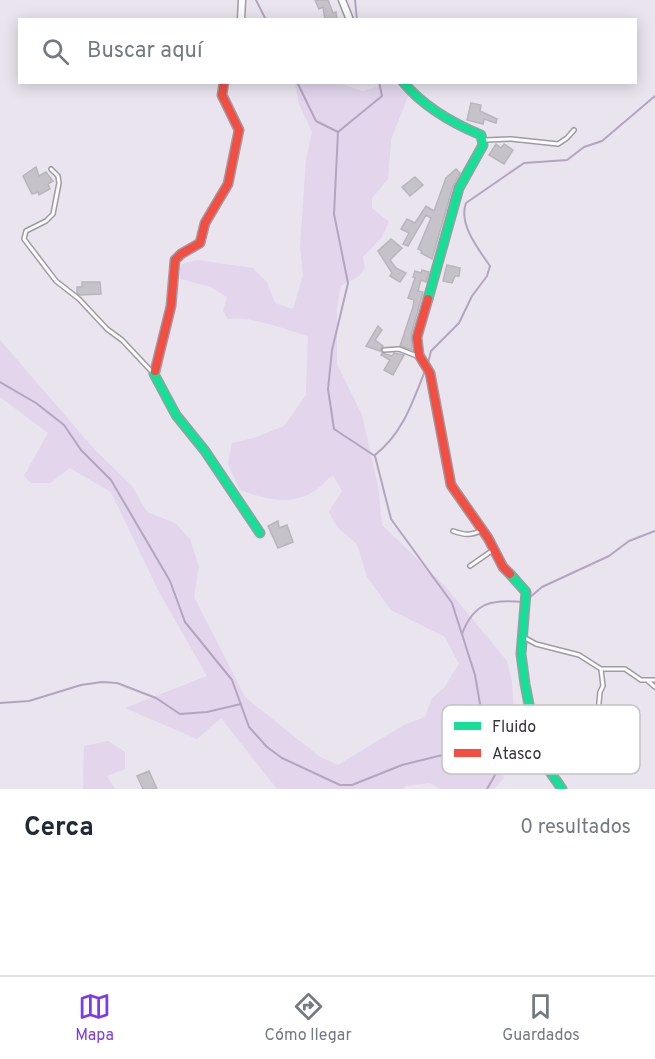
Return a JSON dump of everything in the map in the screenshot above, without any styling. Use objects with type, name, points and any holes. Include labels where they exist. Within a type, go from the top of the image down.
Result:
[{"type":"street","points":[[242,0],[242,18]]},
{"type":"street","points":[[342,0],[349,18]]},
{"type":"street","points":[[224,84],[222,95],[239,129],[228,184],[205,223],[200,243],[175,260],[171,306],[154,374],[176,415],[205,451],[260,532]]},
{"type":"street","points":[[405,84],[413,94],[455,124],[478,133],[483,140],[483,145],[459,188],[417,337],[417,347],[430,373],[449,481],[482,530],[503,567],[526,592],[522,661],[529,705]]},
{"type":"street","points":[[552,774],[562,789]]},
{"type":"lane","points":[[483,140],[511,139],[558,144],[574,130]]},
{"type":"lane","points":[[51,169],[59,179],[53,214],[46,221],[26,231],[24,239],[56,281],[78,298],[154,374]]},
{"type":"lane","points":[[384,350],[399,349],[405,353],[420,356]]},
{"type":"lane","points":[[453,531],[464,535],[475,534],[482,530]]},
{"type":"lane","points":[[470,566],[494,550]]},
{"type":"lane","points":[[522,635],[536,644],[579,655],[601,669],[625,669],[641,680],[655,680]]},
{"type":"lane","points":[[599,705],[603,686],[601,669]]},
{"type":"lane","points":[[648,681],[655,687]]},
{"type":"shaded area","points":[[295,84],[341,84],[363,91],[385,84],[396,85],[408,96],[391,140],[388,179],[372,198],[372,208],[389,222],[382,237],[363,257],[365,268],[359,276],[341,286],[337,307],[337,364],[362,415],[378,485],[382,525],[445,586],[507,661],[512,682],[513,705],[442,705],[442,774],[503,774],[504,778],[494,789],[440,789],[430,783],[406,786],[403,789],[277,789],[221,718],[197,739],[125,708],[207,676],[158,590],[111,492],[70,468],[50,483],[31,483],[24,476],[48,433],[0,397],[0,340],[95,450],[132,486],[147,512],[175,523],[190,539],[199,567],[194,597],[245,697],[320,757],[338,765],[404,725],[425,717],[432,698],[444,688],[459,664],[445,637],[391,610],[367,577],[357,544],[338,528],[329,512],[342,491],[333,475],[314,491],[302,497],[284,500],[258,496],[240,490],[228,464],[232,443],[254,438],[284,426],[306,395],[308,336],[258,321],[228,319],[223,311],[227,297],[211,287],[180,279],[182,264],[197,260],[253,268],[267,282],[275,303],[293,309],[303,275],[300,246],[306,160],[312,132],[299,104]]},
{"type":"shaded area","points":[[108,741],[125,752],[125,769],[107,776],[115,789],[83,789],[84,746]]},
{"type":"building","points":[[315,0],[328,0],[333,13],[336,12],[337,18],[325,18],[323,7],[319,9]]},
{"type":"building","points":[[471,103],[481,105],[480,111],[497,119],[496,123],[484,119],[483,124],[467,120]]},
{"type":"building","points":[[496,144],[501,148],[504,144],[513,150],[504,164],[489,155]]},
{"type":"building","points":[[36,167],[39,176],[46,172],[53,181],[48,184],[50,189],[39,195],[38,192],[32,194],[23,176]]},
{"type":"building","points":[[456,169],[460,173],[453,186],[432,259],[418,249],[431,218],[426,215],[408,246],[403,244],[409,233],[401,229],[407,219],[415,223],[426,206],[434,211],[446,178]]},
{"type":"building","points":[[415,177],[423,185],[410,196],[402,187]]},
{"type":"building","points":[[391,239],[402,248],[390,260],[396,268],[406,273],[400,282],[390,276],[392,273],[378,251]]},
{"type":"building","points":[[447,265],[460,268],[459,276],[455,276],[452,283],[443,281]]},
{"type":"building","points":[[422,270],[429,272],[426,282],[421,280],[418,291],[423,292],[411,335],[412,350],[400,346],[413,307],[414,300],[408,298],[415,278],[413,277],[415,271],[421,273]]},
{"type":"building","points":[[82,282],[100,282],[101,294],[80,295],[77,293],[77,287],[82,287]]},
{"type":"building","points":[[378,326],[382,330],[375,340],[383,346],[380,351],[366,346]]},
{"type":"building","points":[[382,353],[392,356],[394,353],[404,355],[393,375],[384,370],[390,360],[381,355]]},
{"type":"building","points":[[278,521],[279,528],[287,525],[293,542],[278,548],[268,526]]},
{"type":"building","points":[[149,771],[157,789],[143,789],[137,776]]},
{"type":"waterway","points":[[256,0],[265,18]]},
{"type":"waterway","points":[[355,0],[357,18]]},
{"type":"waterway","points":[[298,84],[316,121],[338,132],[334,214],[348,283],[332,350],[328,389],[334,429],[375,456],[391,519],[452,603],[475,675],[480,705]]},
{"type":"waterway","points":[[338,132],[382,96],[379,84]]},
{"type":"waterway","points":[[428,363],[431,351],[459,323],[472,296],[487,276],[490,266],[475,245],[467,228],[464,211],[466,203],[524,163],[567,160],[584,147],[602,141],[655,96]]},
{"type":"waterway","points":[[375,455],[400,427],[425,371]]},
{"type":"waterway","points":[[0,382],[36,403],[64,425],[81,450],[111,480],[170,581],[185,622],[232,680],[249,727],[267,747],[282,758],[340,785],[352,785],[402,765],[442,755]]},
{"type":"waterway","points":[[529,598],[542,587],[609,556],[629,541],[655,531]]},
{"type":"waterway","points":[[462,634],[472,615],[485,605],[502,601],[523,602]]},
{"type":"waterway","points":[[0,703],[29,701],[81,685],[102,682],[117,683],[156,698],[180,714],[207,712],[241,704]]},
{"type":"waterway","points":[[487,789],[495,774]]},
{"type":"traffic: fast","points":[[405,84],[439,113],[481,135],[483,145],[459,188],[428,299]]},
{"type":"traffic: fast","points":[[155,371],[154,374],[176,415],[205,451],[260,533]]},
{"type":"traffic: fast","points":[[510,574],[526,592],[521,654],[529,705]]},
{"type":"traffic: fast","points":[[552,774],[562,789]]},
{"type":"traffic: jam","points":[[155,371],[171,306],[175,260],[200,243],[205,223],[228,184],[239,130],[222,95],[224,84]]},
{"type":"traffic: jam","points":[[428,299],[417,337],[419,355],[430,373],[451,485],[488,538],[503,567],[510,574]]}]
